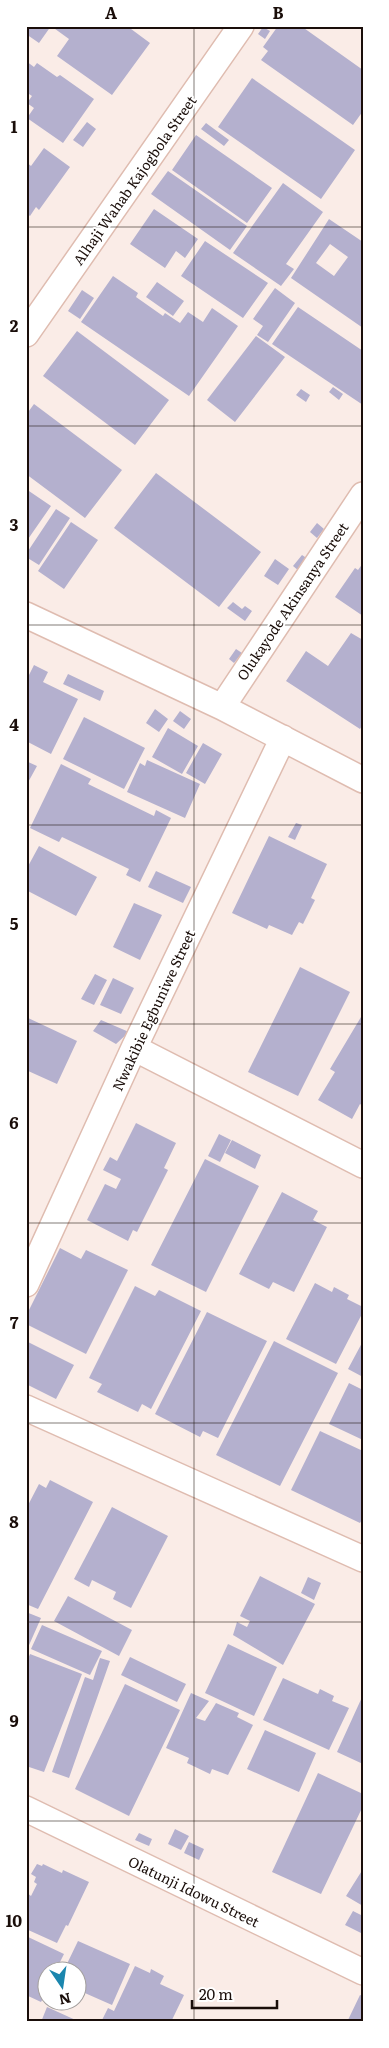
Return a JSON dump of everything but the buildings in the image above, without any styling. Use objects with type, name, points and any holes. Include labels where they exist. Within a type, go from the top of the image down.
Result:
[{"type":"street","name":"Alhaji Wahab Kajogbola Street","points":[[26,334],[237,28]]},
{"type":"street","name":"Olukayode Akinsanya Street","points":[[222,707],[363,495]]},
{"type":"street","points":[[26,615],[222,707],[363,780]]},
{"type":"street","name":"Nwakibie Egbuniwe Street","points":[[26,1284],[134,1048],[283,738]]},
{"type":"street","points":[[134,1048],[363,1165]]},
{"type":"street","points":[[26,1408],[363,1559]]},
{"type":"street","name":"Olatunji Idowu Street","points":[[26,1810],[363,1972]]}]
